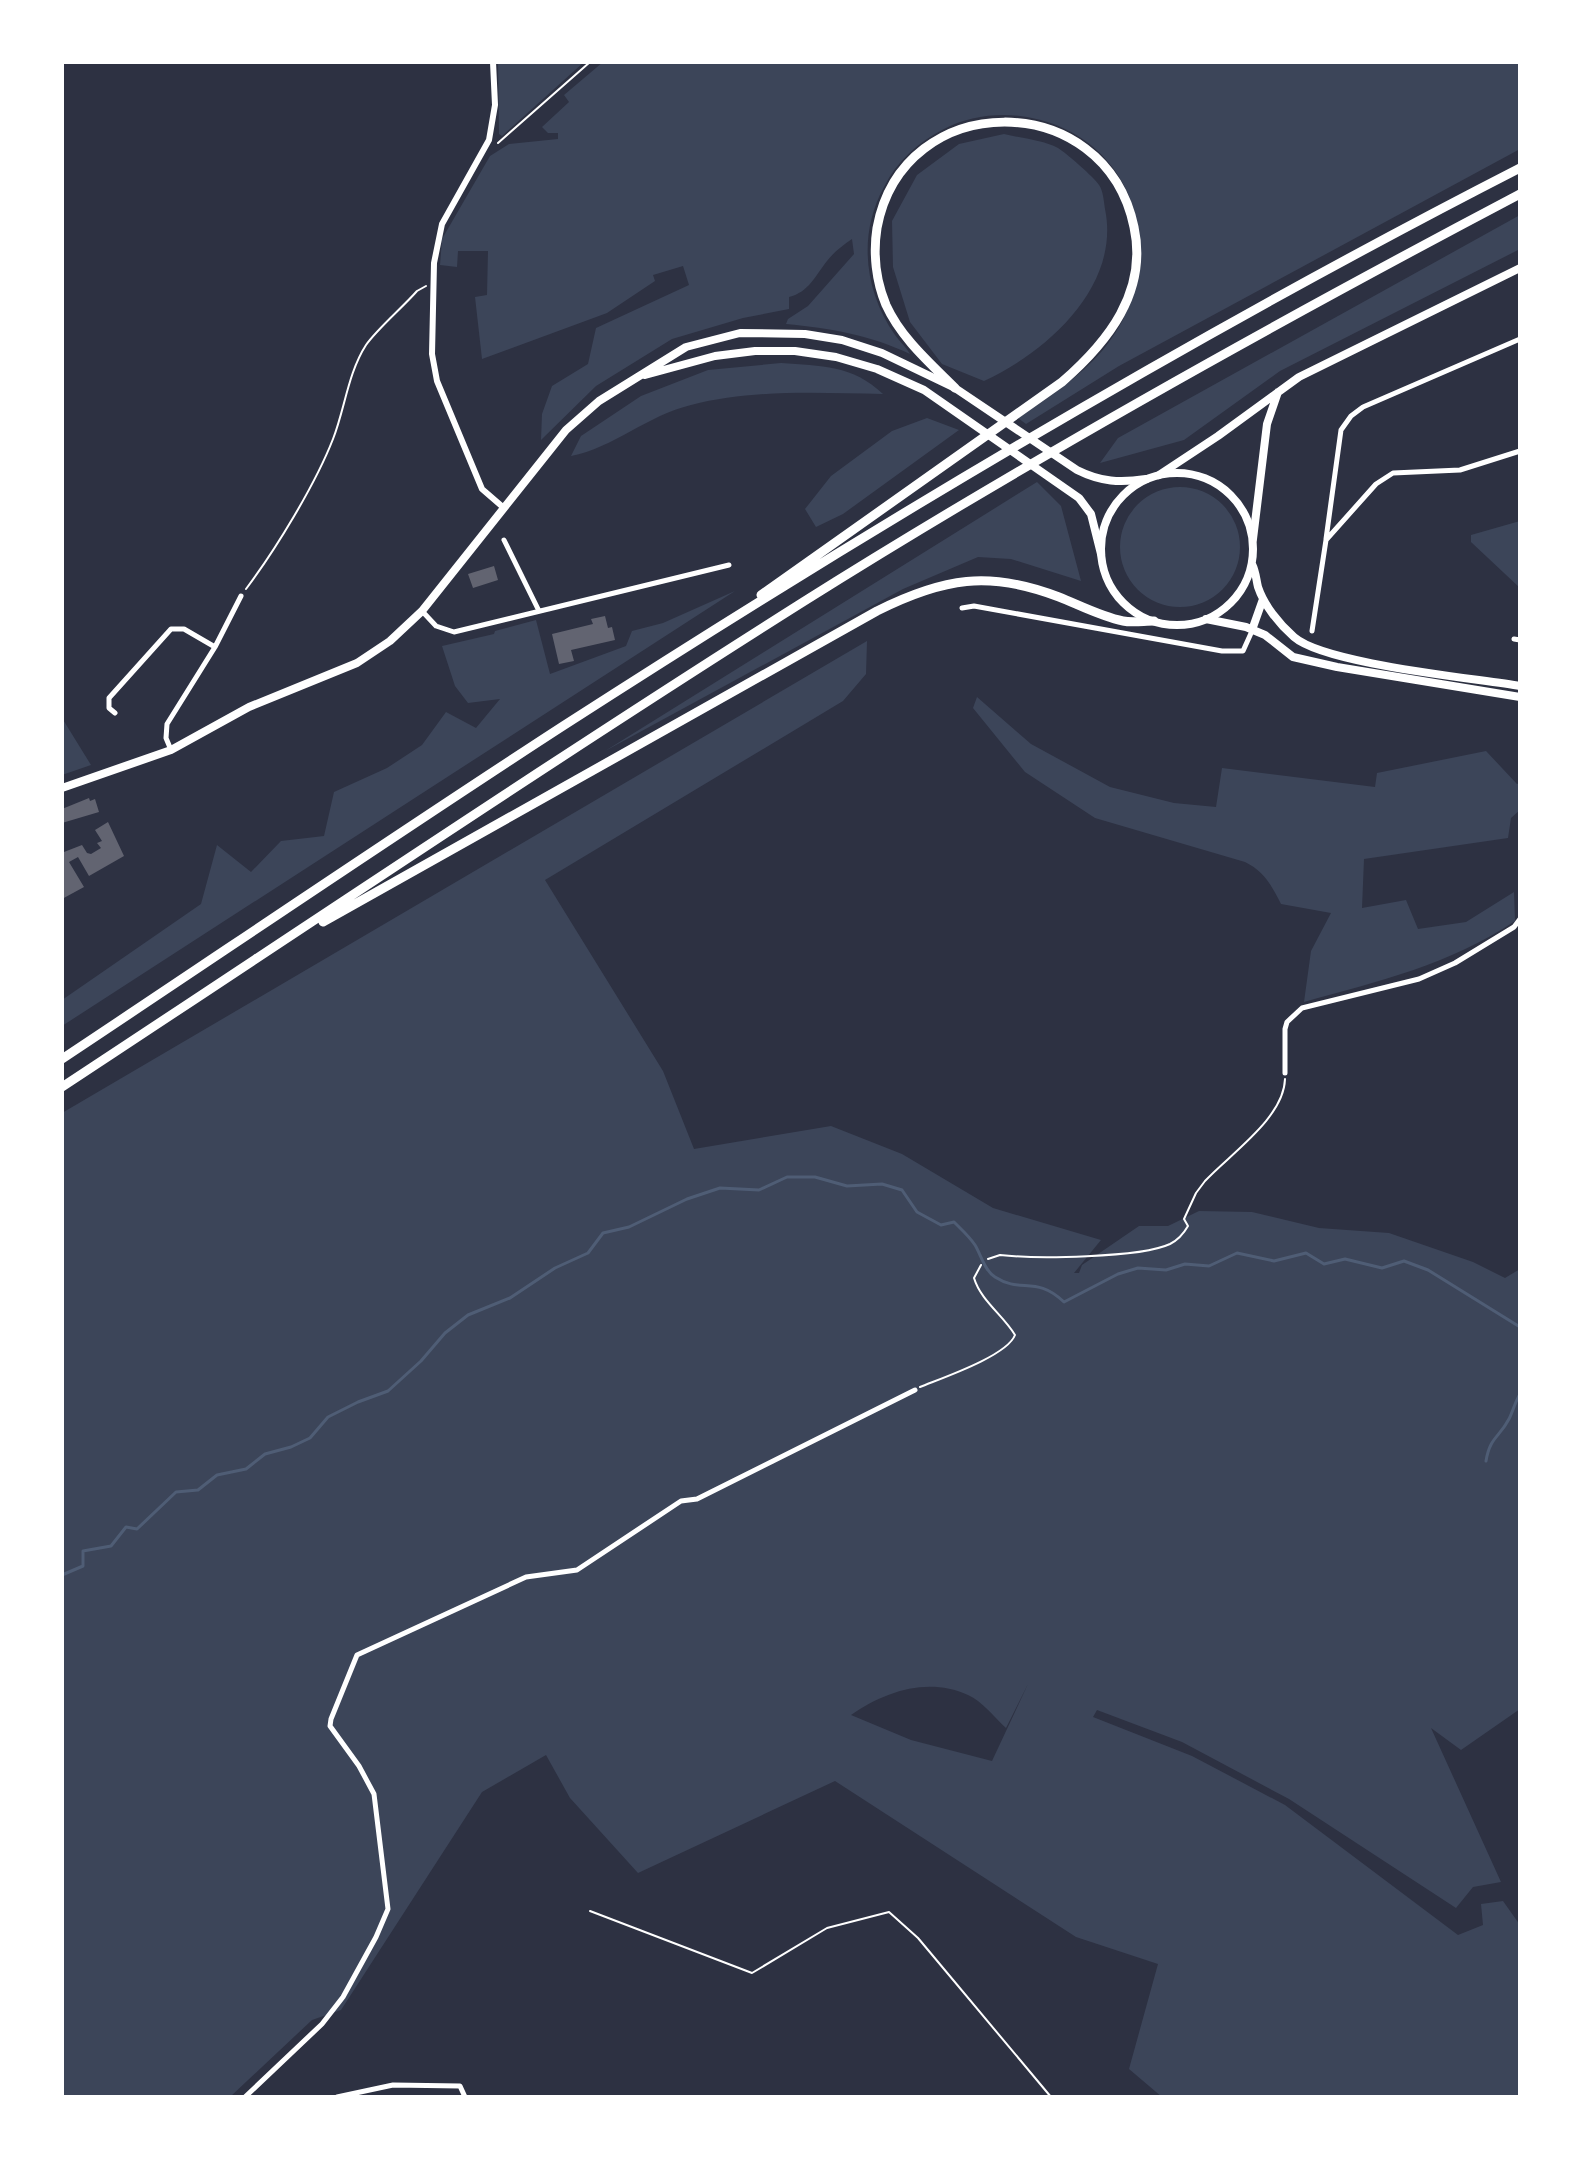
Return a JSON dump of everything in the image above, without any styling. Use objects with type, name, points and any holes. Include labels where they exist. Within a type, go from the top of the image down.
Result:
[{"type":"highway","points":[[690,646],[1062,382],[1100,346],[1118,322],[1131,294],[1136,272],[1138,253],[1132,215],[1125,196],[1104,165],[1088,149],[1053,129],[1031,123],[994,121],[973,124],[951,133],[911,160],[897,177],[880,213],[876,260],[886,303],[917,351],[955,388]]},
{"type":"highway","points":[[62,1059],[560,728],[895,519],[1259,308],[1520,168]]},
{"type":"highway","points":[[62,1087],[584,742],[806,600],[1156,393],[1520,194]]},
{"type":"highway","points":[[257,959],[877,611],[930,588],[979,579],[1008,581],[1033,587],[1123,621],[1154,621]]},
{"type":"main road","points":[[1159,475],[1278,391],[1320,366],[1520,268]]},
{"type":"main road","points":[[62,788],[171,750],[249,707],[357,663],[390,641],[422,611],[566,430],[599,401],[686,347],[740,333],[842,340],[882,353],[955,388],[1077,470],[1097,480],[1120,483],[1183,473],[1207,479],[1225,490],[1239,504],[1248,520],[1253,539]]},
{"type":"main road","points":[[636,378],[715,356],[755,351],[795,351],[836,357],[877,369],[924,390],[1079,498],[1091,514],[1105,575],[1115,593],[1128,607],[1154,621],[1188,624],[1206,619],[1232,602],[1247,579],[1252,563],[1267,424],[1278,391]]},
{"type":"main road","points":[[1101,554],[1105,525],[1114,507],[1129,490],[1146,479]]},
{"type":"main road","points":[[1252,563],[1263,599],[1295,638],[1309,646],[1345,657],[1520,686]]},
{"type":"main road","points":[[1252,630],[1263,599]]},
{"type":"main road","points":[[1206,619],[1265,635],[1293,657],[1518,696]]},
{"type":"street","points":[[493,62],[495,105],[486,146],[442,224],[432,283],[432,354],[437,381],[482,489],[504,508]]},
{"type":"street","points":[[1312,631],[1341,430],[1351,416],[1363,407],[1520,339]]},
{"type":"street","points":[[1326,540],[1376,484],[1393,473],[1460,470],[1520,451]]},
{"type":"street","points":[[504,540],[539,611]]},
{"type":"street","points":[[422,611],[436,626],[454,632],[729,565]]},
{"type":"street","points":[[171,750],[166,738],[167,724],[215,647],[241,596]]},
{"type":"street","points":[[962,608],[974,606],[1222,651],[1243,651],[1252,630]]},
{"type":"street","points":[[115,713],[109,708],[109,698],[171,629],[184,629],[215,647]]},
{"type":"street","points":[[1285,1073],[1285,1029],[1287,1022],[1302,1008],[1419,979],[1482,948],[1514,927],[1520,919]]},
{"type":"street","points":[[245,2097],[322,2024],[343,1997],[388,1909],[374,1794],[359,1766],[330,1726],[357,1655],[526,1577],[577,1570],[681,1501],[697,1499],[915,1390]]},
{"type":"street","points":[[337,2097],[393,2085],[460,2086],[465,2097]]},
{"type":"path","points":[[486,146],[501,140],[590,62]]},
{"type":"path","points":[[241,596],[262,567],[327,452],[356,366],[367,344],[417,291],[432,283]]},
{"type":"path","points":[[988,1259],[1000,1255],[1119,1254],[1171,1244],[1188,1226],[1184,1219],[1205,1181],[1273,1114],[1282,1098],[1285,1073]]},
{"type":"path","points":[[915,1390],[1012,1343],[1015,1335],[1010,1326],[977,1289],[974,1278],[981,1265]]},
{"type":"path","points":[[590,1911],[752,1973],[827,1928],[889,1912],[918,1938],[1051,2097]]},
{"type":"shaded area","points":[[498,62],[584,62],[502,136],[499,134]]},
{"type":"shaded area","points":[[603,62],[1520,62],[1520,149],[1119,366],[1026,424],[1018,418],[1093,361],[1125,317],[1137,280],[1140,242],[1133,206],[1117,174],[1093,147],[1060,127],[1010,115],[962,121],[925,140],[909,153],[884,187],[870,224],[868,262],[871,281],[885,318],[910,354],[850,333],[786,324],[788,319],[808,306],[854,254],[852,239],[832,255],[807,287],[789,297],[789,309],[743,318],[672,339],[596,386],[541,440],[542,414],[552,386],[588,364],[596,328],[689,285],[683,266],[653,275],[655,281],[607,313],[482,359],[475,297],[487,295],[488,251],[458,251],[457,267],[440,265],[442,239],[490,156],[509,144],[558,139],[558,133],[548,133],[542,127],[569,102],[564,95]]},
{"type":"shaded area","points":[[1004,134],[1058,148],[1092,177],[1102,193],[1107,237],[1102,264],[1090,290],[1074,313],[1032,353],[984,381],[942,364],[910,322],[893,267],[892,221],[917,175],[959,144]]},
{"type":"shaded area","points":[[1520,215],[1520,249],[1280,371],[1184,440],[1100,463],[1118,438]]},
{"type":"shaded area","points":[[781,363],[823,366],[848,372],[872,384],[883,394],[786,393],[714,400],[675,410],[601,446],[571,456],[581,436],[641,396],[708,370]]},
{"type":"shaded area","points":[[927,418],[959,430],[843,514],[816,527],[805,509],[831,476],[892,431]]},
{"type":"shaded area","points":[[1037,482],[1061,506],[1081,581],[1011,559],[978,557],[903,589],[605,751]]},
{"type":"shaded area","points":[[1180,487],[1203,491],[1223,504],[1236,524],[1240,547],[1236,570],[1223,590],[1203,603],[1180,607],[1157,603],[1137,590],[1124,570],[1120,547],[1124,524],[1137,504],[1157,491]]},
{"type":"shaded area","points":[[1520,521],[1520,588],[1471,542],[1471,535]]},
{"type":"shaded area","points":[[735,591],[62,1026],[62,1000],[201,904],[217,845],[251,872],[281,841],[324,836],[334,792],[387,768],[422,745],[446,712],[476,728],[500,699],[468,703],[455,686],[442,646],[536,620],[550,674],[626,646],[632,631],[663,623]]},
{"type":"shaded area","points":[[867,641],[866,674],[843,701],[545,880],[663,1071],[694,1149],[831,1126],[902,1154],[993,1208],[1101,1240],[1074,1273],[1079,1273],[1082,1265],[1139,1226],[1168,1226],[1199,1211],[1252,1212],[1319,1228],[1389,1233],[1473,1262],[1505,1278],[1520,1269],[1520,1709],[1461,1750],[1431,1728],[1501,1882],[1473,1887],[1456,1908],[1289,1799],[1182,1742],[1097,1710],[1093,1717],[1192,1756],[1285,1805],[1458,1935],[1483,1925],[1481,1904],[1503,1901],[1520,1925],[1520,2097],[1162,2097],[1129,2069],[1158,1964],[1076,1937],[835,1781],[638,1873],[570,1798],[546,1755],[482,1792],[341,2010],[312,2020],[230,2097],[62,2097],[62,1113]],"holes":[[[1028,1684],[992,1761],[911,1740],[851,1715],[893,1693],[938,1687],[973,1698],[1006,1728]]]},
{"type":"shaded area","points":[[977,697],[1031,744],[1110,787],[1174,803],[1216,807],[1222,768],[1375,787],[1377,773],[1486,751],[1517,784],[1520,783],[1520,810],[1511,818],[1508,838],[1364,859],[1362,908],[1406,900],[1418,929],[1466,922],[1514,892],[1515,921],[1439,960],[1304,1002],[1311,951],[1331,913],[1281,904],[1262,874],[1245,862],[1095,818],[1025,772],[973,708]]},
{"type":"shaded area","points":[[62,718],[91,765],[62,775]]},
{"type":"building","points":[[494,566],[498,580],[473,588],[468,574]]},
{"type":"building","points":[[605,616],[615,640],[571,650],[574,661],[559,664],[552,634],[593,624],[591,619]]},
{"type":"building","points":[[89,798],[90,801],[95,799],[99,812],[62,823],[62,809]]},
{"type":"building","points":[[108,822],[124,856],[89,876],[78,857],[69,862],[84,887],[62,899],[62,848],[64,852],[82,845],[91,854],[101,848],[97,843],[102,841],[95,830]]},
{"type":"waterway","points":[[62,1575],[83,1566],[83,1551],[111,1546],[126,1527],[137,1529],[176,1492],[198,1490],[217,1475],[246,1469],[265,1454],[310,1438],[328,1417],[388,1391],[421,1361],[445,1333],[468,1315],[510,1298],[555,1268],[588,1253],[603,1233],[629,1227],[687,1199],[720,1188],[759,1190],[787,1177],[815,1177],[847,1186],[882,1184],[902,1190],[917,1212],[941,1225],[954,1222],[973,1242],[995,1277],[1004,1282],[1045,1289],[1064,1302],[1118,1274],[1138,1268],[1166,1270],[1185,1264],[1209,1266],[1237,1253],[1274,1261],[1306,1253],[1324,1264],[1345,1259],[1382,1268],[1404,1261],[1428,1270],[1520,1327]]},
{"type":"waterway","points":[[1486,1461],[1492,1442],[1509,1419],[1520,1394]]}]
